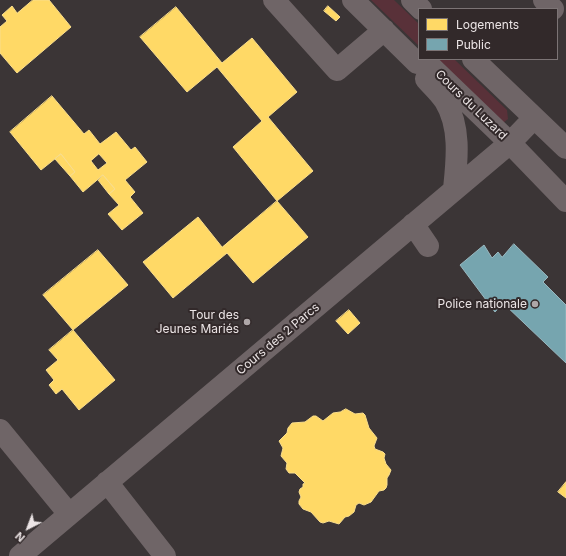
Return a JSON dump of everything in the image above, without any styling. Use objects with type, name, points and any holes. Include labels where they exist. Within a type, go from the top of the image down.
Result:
[{"type":"street","points":[[274,0],[337,70],[384,30]]},
{"type":"street","name":"Cours du Luzard","points":[[353,0],[417,63],[429,64],[510,143],[566,201]]},
{"type":"street","points":[[412,0],[420,8]]},
{"type":"street","points":[[544,0],[552,8]]},
{"type":"street","points":[[558,14],[566,22]]},
{"type":"street","points":[[474,60],[566,148]]},
{"type":"street","points":[[417,63],[420,73],[444,100],[453,119],[457,140],[454,189]]},
{"type":"street","name":"Cours des 2 Parcs","points":[[20,556],[510,143],[534,118]]},
{"type":"street","points":[[413,224],[428,246]]},
{"type":"street","points":[[0,430],[69,514]]},
{"type":"street","points":[[107,482],[165,556]]},
{"type":"shaded area","points":[[371,0],[394,0],[418,23],[418,45]]},
{"type":"shaded area","points":[[434,60],[455,60],[507,110],[508,119],[503,123]]},
{"type":"building: Logements","points":[[33,0],[49,0],[71,27],[17,73],[0,53],[0,27],[7,21],[2,15],[12,6],[17,13]]},
{"type":"building: Logements","points":[[328,6],[340,17],[336,21],[324,11]]},
{"type":"building: Logements","points":[[176,7],[222,63],[252,38],[297,92],[268,117],[313,171],[277,201],[233,147],[262,121],[217,67],[187,92],[140,37]]},
{"type":"building: Logements","points":[[52,96],[84,134],[89,130],[100,144],[116,132],[131,150],[135,147],[147,162],[125,180],[135,192],[130,197],[143,213],[122,230],[108,214],[119,205],[109,194],[115,189],[103,175],[83,192],[70,176],[75,172],[61,154],[41,170],[10,132]],"holes":[[[99,154],[107,163],[98,170],[91,161]]]},
{"type":"building: Logements","points":[[61,154],[75,172],[70,176],[55,159]]},
{"type":"building: Logements","points":[[103,175],[115,189],[109,194],[98,180]]},
{"type":"building: Logements","points":[[277,201],[308,237],[253,283],[227,253],[173,298],[143,262],[198,217],[222,247]]},
{"type":"building: Logements","points":[[98,250],[128,285],[73,330],[43,295]]},
{"type":"building: Logements","points":[[349,310],[360,323],[348,334],[336,321]]},
{"type":"building: Logements","points":[[73,330],[115,380],[79,410],[62,389],[56,394],[49,385],[54,380],[46,370],[58,360],[49,350]]},
{"type":"building: Logements","points":[[346,409],[355,414],[363,413],[365,415],[369,428],[377,438],[374,446],[375,449],[385,454],[384,458],[386,464],[391,470],[387,478],[386,488],[379,491],[371,502],[364,505],[359,503],[356,505],[354,512],[345,517],[339,524],[329,521],[323,523],[320,522],[311,512],[303,509],[299,504],[301,497],[299,492],[305,483],[295,473],[289,473],[286,469],[287,463],[281,456],[283,448],[279,441],[287,433],[288,428],[292,423],[305,422],[313,416],[316,416],[323,421],[333,413]]},
{"type":"building: Logements","points":[[566,482],[566,498],[558,492]]},
{"type":"building: Public","name":"Police nationale","points":[[514,244],[548,277],[543,282],[566,305],[566,363],[503,303],[495,312],[460,265],[484,245],[492,258],[498,252],[502,257]]},
{"type":"place","name":"Police nationale","points":[[535,304]]},
{"type":"place","name":"Tour des Jeunes Mariés","points":[[247,322]]}]
